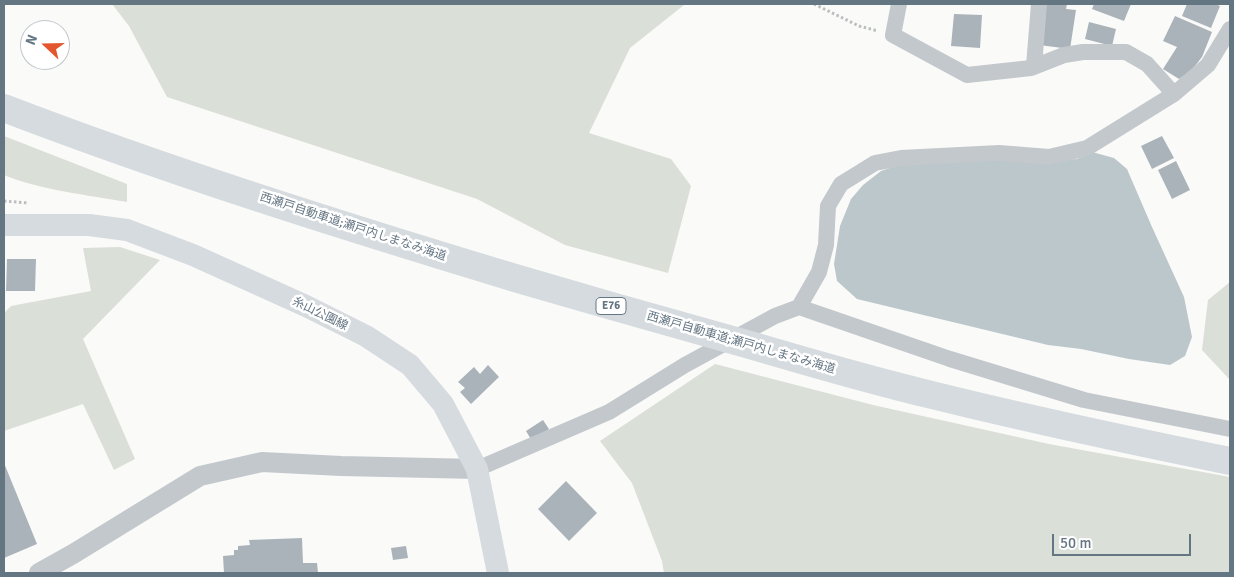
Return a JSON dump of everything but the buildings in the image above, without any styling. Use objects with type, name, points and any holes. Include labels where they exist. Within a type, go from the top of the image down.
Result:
[{"type":"highway","name":"西瀬戸自動車道;瀬戸内しまなみ海道","points":[[4,108],[268,200],[607,305],[933,396],[1034,420],[1230,461]]},
{"type":"main road","name":"糸山公園線","points":[[4,225],[89,226],[127,230],[192,255],[306,306],[366,336],[410,364],[443,404],[477,469],[498,573]]},
{"type":"street","points":[[899,4],[893,35],[967,76],[1031,68],[1064,55],[1083,52],[1126,52],[1147,64],[1174,94]]},
{"type":"street","points":[[1034,66],[1039,4]]},
{"type":"street","points":[[799,307],[819,272],[826,245],[828,206],[841,184],[875,163],[901,158],[999,153],[1049,157],[1087,148],[1174,94],[1208,65],[1230,29]]},
{"type":"street","points":[[39,573],[200,476],[262,462],[477,469],[609,412],[702,356],[775,316],[799,307],[950,359],[1084,400],[1230,429]]},
{"type":"path","points":[[814,4],[859,26],[893,35]]},
{"type":"path","points":[[4,202],[36,203]]},
{"type":"shaded area","points":[[112,4],[684,4],[630,48],[589,133],[671,159],[691,186],[668,273],[565,245],[477,199],[167,97],[129,26]]},
{"type":"shaded area","points":[[4,136],[127,184],[127,202],[33,185],[4,175]]},
{"type":"shaded area","points":[[1092,152],[1114,158],[1127,169],[1184,297],[1192,337],[1185,356],[1170,365],[1048,345],[857,299],[837,281],[834,264],[840,226],[851,199],[863,185],[881,171],[898,165],[1018,156],[1044,161],[1077,159]]},
{"type":"shaded area","points":[[120,247],[160,260],[83,339],[135,459],[114,470],[83,404],[4,431],[4,313],[11,306],[91,291],[83,248]]},
{"type":"shaded area","points":[[1230,282],[1230,380],[1202,350],[1208,300]]},
{"type":"shaded area","points":[[715,364],[873,405],[1049,444],[1230,477],[1230,573],[664,573],[662,561],[632,483],[600,441]]}]
